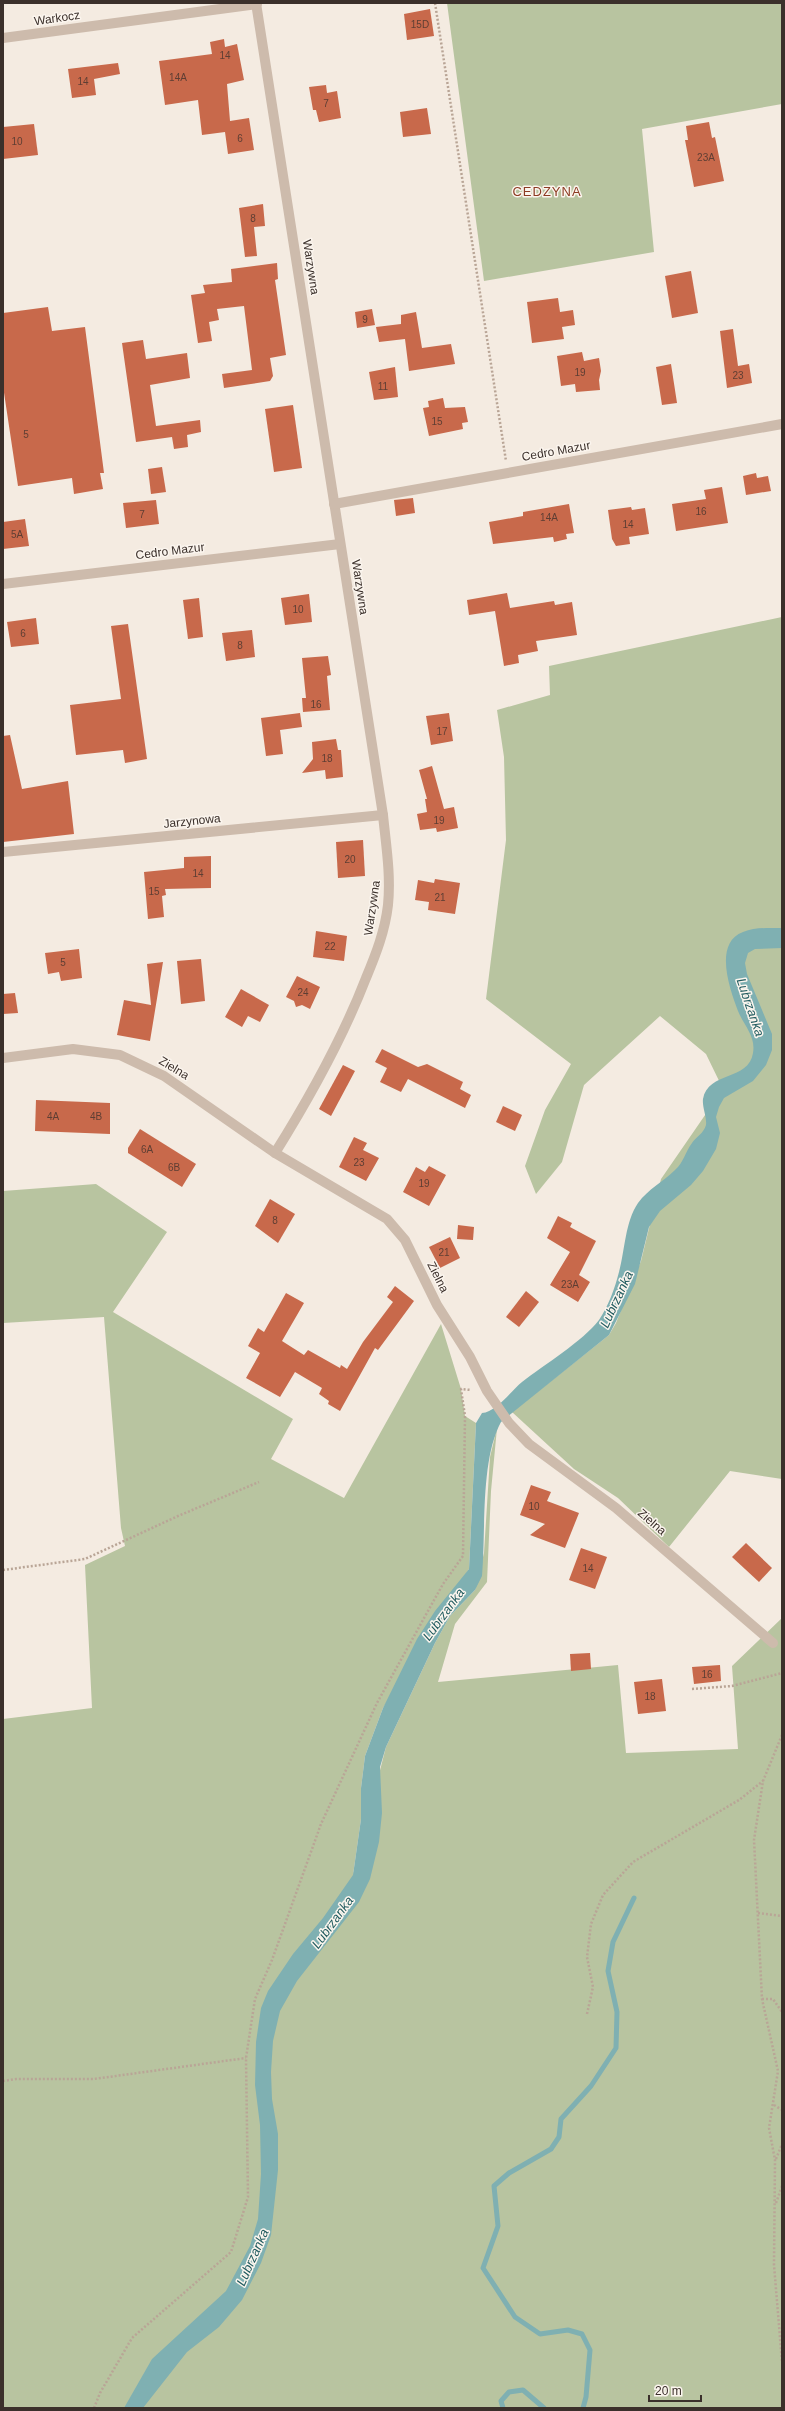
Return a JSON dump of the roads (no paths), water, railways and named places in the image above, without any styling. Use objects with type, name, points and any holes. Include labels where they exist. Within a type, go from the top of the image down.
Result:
[{"type":"street","name":"Warkocz","points":[[3,38],[257,3]]},
{"type":"street","name":"Warzywna","points":[[257,3],[383,815],[389,878],[388,906],[381,941],[352,1015],[310,1096],[275,1153]]},
{"type":"street","name":"Cedro Mazur","points":[[334,504],[782,424]]},
{"type":"street","name":"Cedro Mazur","points":[[3,584],[340,544]]},
{"type":"street","name":"Jarzynowa","points":[[3,852],[383,815]]},
{"type":"street","name":"Zielna","points":[[3,1058],[73,1049],[120,1055],[164,1076],[275,1153],[388,1219],[405,1240],[437,1305],[470,1357],[489,1394],[509,1423],[529,1444],[616,1508],[773,1643]]},
{"type":"water","name":"Lubrzanka","points":[[782,928],[782,948],[755,949],[748,953],[745,963],[747,974],[772,1034],[772,1050],[766,1065],[753,1081],[724,1098],[716,1117],[720,1133],[716,1149],[703,1171],[691,1185],[660,1211],[649,1227],[635,1284],[609,1335],[501,1422],[494,1438],[490,1456],[485,1497],[482,1576],[475,1590],[450,1616],[435,1643],[386,1747],[380,1767],[382,1813],[379,1842],[370,1879],[359,1902],[297,1981],[280,2011],[273,2041],[271,2072],[272,2099],[278,2134],[278,2170],[271,2235],[261,2263],[242,2300],[219,2327],[187,2352],[143,2408],[124,2408],[152,2359],[226,2291],[250,2246],[258,2219],[261,2174],[260,2125],[255,2085],[256,2042],[261,2008],[268,1991],[293,1954],[323,1918],[353,1875],[361,1819],[361,1788],[365,1756],[383,1708],[417,1639],[435,1611],[469,1569],[476,1423],[482,1413],[493,1409],[522,1382],[583,1336],[599,1320],[608,1303],[615,1284],[630,1219],[638,1203],[646,1194],[678,1167],[692,1143],[704,1130],[706,1122],[703,1099],[706,1090],[712,1084],[744,1068],[750,1062],[753,1053],[753,1041],[738,1011],[728,980],[726,956],[728,946],[734,938],[748,930]]},
{"type":"waterway","points":[[583,2408],[586,2397],[590,2350],[582,2334],[568,2330],[540,2334],[515,2317],[483,2268],[498,2226],[494,2186],[509,2173],[551,2149],[559,2137],[561,2119],[591,2086],[616,2048],[617,2012],[608,1971],[613,1942],[634,1898]]},
{"type":"waterway","points":[[503,2408],[501,2401],[509,2392],[523,2390],[544,2408]]},
{"type":"district","name":"CEDZYNA","points":[[547,191]]}]
